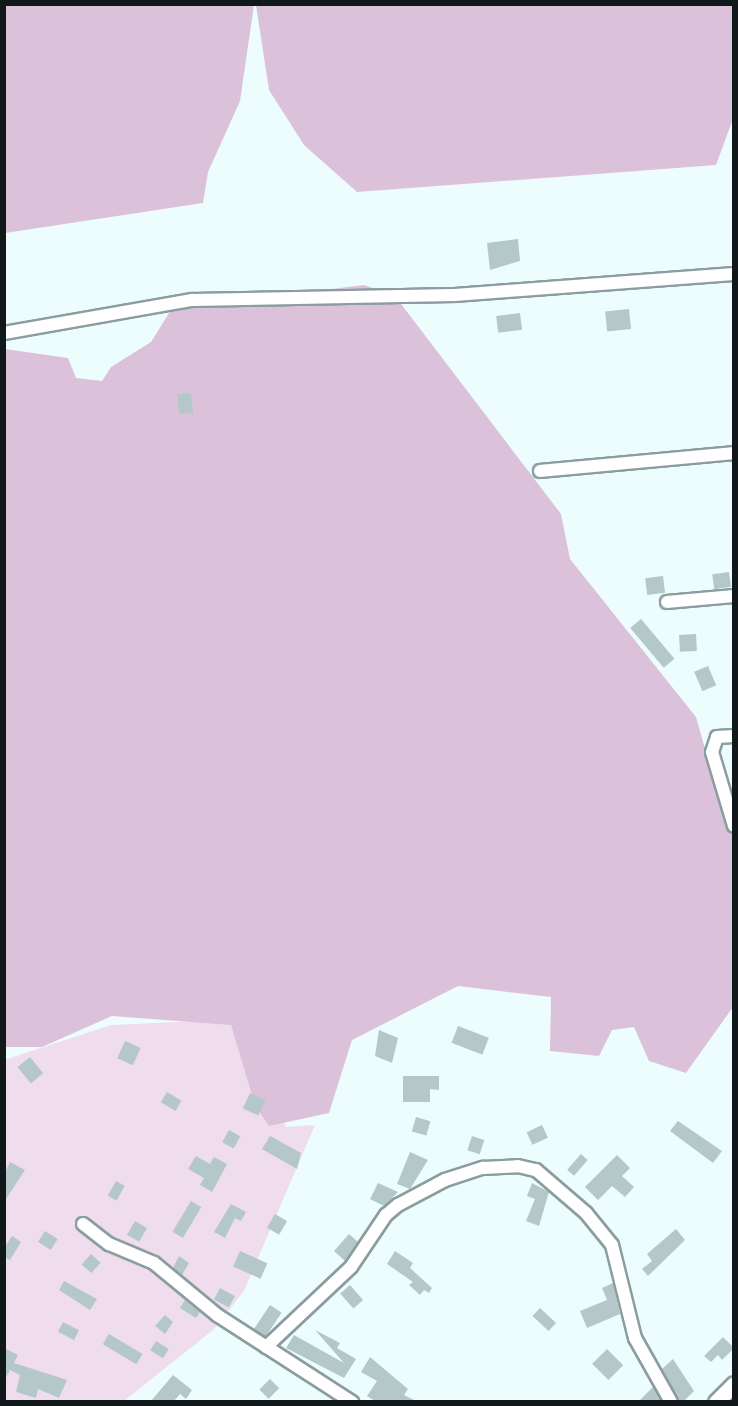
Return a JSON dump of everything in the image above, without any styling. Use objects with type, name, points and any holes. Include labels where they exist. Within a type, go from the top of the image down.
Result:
[{"type":"street","points":[[4,333],[192,300],[454,295],[734,273]]},
{"type":"street","points":[[540,471],[734,453]]},
{"type":"street","points":[[667,602],[734,596]]},
{"type":"street","points":[[734,736],[717,737],[712,752],[734,826]]},
{"type":"street","points":[[266,1347],[351,1267],[386,1215],[399,1205],[445,1180],[483,1168],[518,1166],[536,1170],[585,1213],[612,1245],[635,1338],[671,1401]]},
{"type":"street","points":[[83,1224],[109,1244],[154,1263],[217,1315],[352,1401]]},
{"type":"street","points":[[716,1401],[734,1384]]},
{"type":"shaded area","points":[[5,4],[254,5],[240,101],[208,172],[203,203],[5,233]]},
{"type":"shaded area","points":[[256,5],[733,5],[733,119],[716,165],[357,192],[304,145],[269,90]]},
{"type":"shaded area","points":[[364,285],[395,296],[561,514],[570,559],[696,717],[717,791],[733,820],[733,1007],[686,1073],[649,1061],[634,1027],[612,1030],[599,1056],[550,1051],[551,997],[458,986],[352,1040],[329,1113],[269,1126],[255,1105],[231,1025],[112,1016],[42,1047],[5,1047],[5,349],[68,358],[76,378],[102,381],[111,367],[151,342],[176,302],[233,301]]},
{"type":"shaded area","points":[[242,1019],[286,1127],[315,1125],[244,1291],[213,1330],[124,1401],[5,1401],[4,1060],[111,1025]]},
{"type":"building","points":[[518,239],[520,261],[490,270],[487,243]]},
{"type":"building","points":[[629,309],[631,329],[607,331],[605,312]]},
{"type":"building","points":[[520,313],[522,330],[498,333],[496,316]]},
{"type":"building","points":[[191,393],[193,413],[179,414],[177,394]]},
{"type":"building","points":[[729,572],[731,587],[714,589],[712,574]]},
{"type":"building","points":[[663,576],[665,593],[647,595],[645,578]]},
{"type":"building","points":[[641,619],[674,659],[664,668],[630,628]]},
{"type":"building","points":[[696,634],[697,651],[680,652],[679,635]]},
{"type":"building","points":[[708,666],[716,685],[702,691],[694,672]]},
{"type":"building","points":[[458,1026],[489,1038],[482,1055],[452,1043]]},
{"type":"building","points":[[379,1030],[398,1038],[392,1063],[375,1056]]},
{"type":"building","points":[[125,1041],[141,1048],[133,1065],[117,1058]]},
{"type":"building","points":[[30,1057],[43,1073],[31,1083],[18,1067]]},
{"type":"building","points":[[403,1076],[439,1076],[439,1090],[430,1089],[430,1102],[403,1102]]},
{"type":"building","points":[[167,1092],[182,1101],[175,1111],[161,1102]]},
{"type":"building","points":[[250,1093],[265,1100],[258,1116],[243,1108]]},
{"type":"building","points":[[416,1117],[430,1121],[426,1136],[412,1131]]},
{"type":"building","points":[[678,1121],[722,1151],[713,1163],[670,1131]]},
{"type":"building","points":[[542,1125],[548,1138],[533,1145],[527,1132]]},
{"type":"building","points":[[229,1130],[240,1136],[234,1149],[222,1142]]},
{"type":"building","points":[[270,1136],[301,1153],[297,1169],[262,1149]]},
{"type":"building","points":[[472,1136],[484,1140],[480,1154],[467,1150]]},
{"type":"building","points":[[410,1152],[428,1160],[410,1189],[397,1184]]},
{"type":"building","points":[[581,1154],[588,1160],[574,1176],[567,1170]]},
{"type":"building","points":[[617,1155],[630,1168],[622,1176],[634,1187],[625,1197],[612,1186],[598,1200],[585,1187]]},
{"type":"building","points":[[196,1156],[210,1164],[214,1157],[227,1164],[212,1192],[200,1185],[204,1178],[188,1169]]},
{"type":"building","points":[[10,1162],[25,1170],[4,1202],[4,1174]]},
{"type":"building","points":[[116,1181],[125,1186],[117,1201],[108,1196]]},
{"type":"building","points":[[378,1183],[398,1192],[384,1206],[370,1199]]},
{"type":"building","points":[[532,1183],[549,1192],[539,1226],[526,1221],[535,1199],[527,1196]]},
{"type":"building","points":[[191,1201],[201,1207],[183,1238],[172,1232]]},
{"type":"building","points":[[231,1204],[246,1212],[241,1221],[235,1218],[225,1238],[214,1232]]},
{"type":"building","points":[[275,1214],[287,1221],[279,1235],[267,1228]]},
{"type":"building","points":[[135,1221],[147,1228],[139,1242],[127,1235]]},
{"type":"building","points":[[676,1229],[685,1240],[648,1276],[642,1269],[652,1261],[647,1254]]},
{"type":"building","points":[[45,1231],[58,1239],[51,1250],[38,1242]]},
{"type":"building","points":[[349,1234],[358,1242],[345,1261],[334,1251]]},
{"type":"building","points":[[12,1236],[21,1242],[10,1260],[4,1257],[4,1248]]},
{"type":"building","points":[[240,1251],[267,1263],[260,1279],[233,1267]]},
{"type":"building","points":[[395,1251],[413,1263],[410,1268],[432,1288],[429,1293],[424,1290],[420,1295],[409,1285],[413,1282],[387,1264]]},
{"type":"building","points":[[91,1254],[101,1263],[91,1273],[82,1264]]},
{"type":"building","points":[[179,1256],[189,1263],[182,1275],[173,1268]]},
{"type":"building","points":[[64,1281],[97,1299],[90,1310],[59,1290]]},
{"type":"building","points":[[613,1283],[620,1314],[587,1328],[580,1311],[607,1300],[602,1288]]},
{"type":"building","points":[[350,1285],[363,1300],[353,1309],[340,1294]]},
{"type":"building","points":[[220,1288],[235,1296],[229,1307],[214,1299]]},
{"type":"building","points":[[185,1300],[200,1312],[196,1318],[180,1308]]},
{"type":"building","points":[[270,1305],[282,1313],[265,1337],[254,1329]]},
{"type":"building","points":[[540,1308],[556,1323],[549,1331],[532,1316]]},
{"type":"building","points":[[165,1315],[173,1322],[165,1334],[155,1326]]},
{"type":"building","points":[[63,1322],[79,1330],[74,1340],[58,1332]]},
{"type":"building","points":[[315,1330],[340,1343],[337,1348],[356,1359],[344,1378],[286,1348],[294,1335],[344,1363]]},
{"type":"building","points":[[109,1334],[142,1354],[136,1364],[103,1344]]},
{"type":"building","points":[[723,1337],[734,1348],[722,1360],[718,1355],[711,1362],[704,1356]]},
{"type":"building","points":[[156,1341],[169,1349],[163,1358],[150,1350]]},
{"type":"building","points":[[4,1348],[18,1355],[14,1363],[67,1380],[59,1398],[38,1389],[36,1398],[16,1392],[20,1375],[10,1370],[4,1381]]},
{"type":"building","points":[[607,1349],[623,1365],[608,1380],[592,1364]]},
{"type":"building","points":[[370,1357],[408,1389],[404,1395],[416,1401],[375,1401],[367,1396],[377,1381],[361,1372]]},
{"type":"building","points":[[673,1359],[694,1391],[684,1401],[679,1401],[662,1369]]},
{"type":"building","points":[[173,1375],[192,1390],[186,1399],[180,1394],[174,1401],[151,1401]]},
{"type":"building","points":[[270,1379],[279,1388],[269,1399],[259,1390]]},
{"type":"building","points":[[653,1387],[661,1401],[639,1401]]}]
